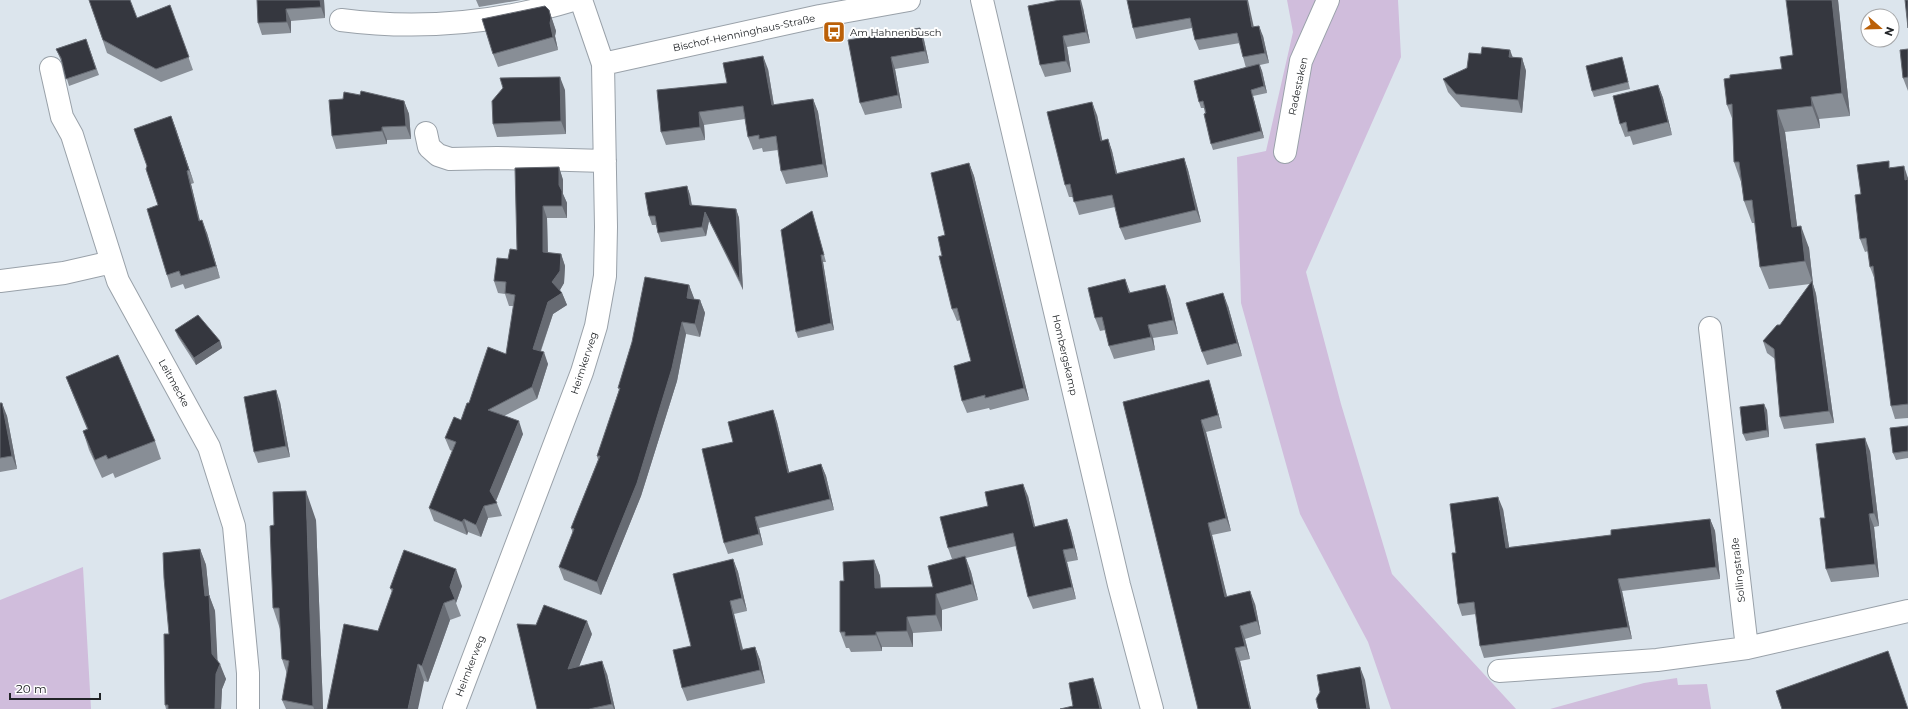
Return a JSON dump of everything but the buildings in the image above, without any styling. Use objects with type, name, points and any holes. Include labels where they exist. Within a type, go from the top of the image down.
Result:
[{"type":"street","points":[[341,20],[371,24],[458,23],[496,19],[548,8],[572,0]]},
{"type":"street","name":"Heimkerweg","points":[[454,709],[582,372],[596,326],[605,276],[604,64],[581,0]]},
{"type":"street","name":"Bischof-Henninghaus-Straße","points":[[604,64],[821,8],[909,0]]},
{"type":"street","name":"Hombergskamp","points":[[982,0],[1119,585],[1152,709]]},
{"type":"street","name":"Radestaken","points":[[1285,152],[1301,61],[1328,0]]},
{"type":"street","name":"Leitmecke","points":[[51,68],[62,116],[72,135],[118,280],[209,447],[234,526],[248,673],[248,709]]},
{"type":"street","points":[[426,134],[429,147],[438,155],[450,159],[496,158],[605,161]]},
{"type":"street","points":[[0,281],[64,272],[112,262]]},
{"type":"street","name":"Sollingstraße","points":[[1710,328],[1747,648]]},
{"type":"street","points":[[1499,671],[1656,660],[1747,648],[1908,610]]},
{"type":"shaded area","points":[[1287,0],[1398,0],[1401,57],[1306,272],[1341,404],[1392,574],[1516,709],[1391,709],[1368,642],[1300,514],[1241,303],[1237,157],[1266,151],[1293,32]]},
{"type":"shaded area","points":[[83,567],[91,709],[0,709],[0,600]]},
{"type":"shaded area","points":[[1677,678],[1678,685],[1707,684],[1711,709],[1550,709],[1644,683]]},
{"type":"place","name":"Am Hahnenbusch","points":[[834,32]]}]
